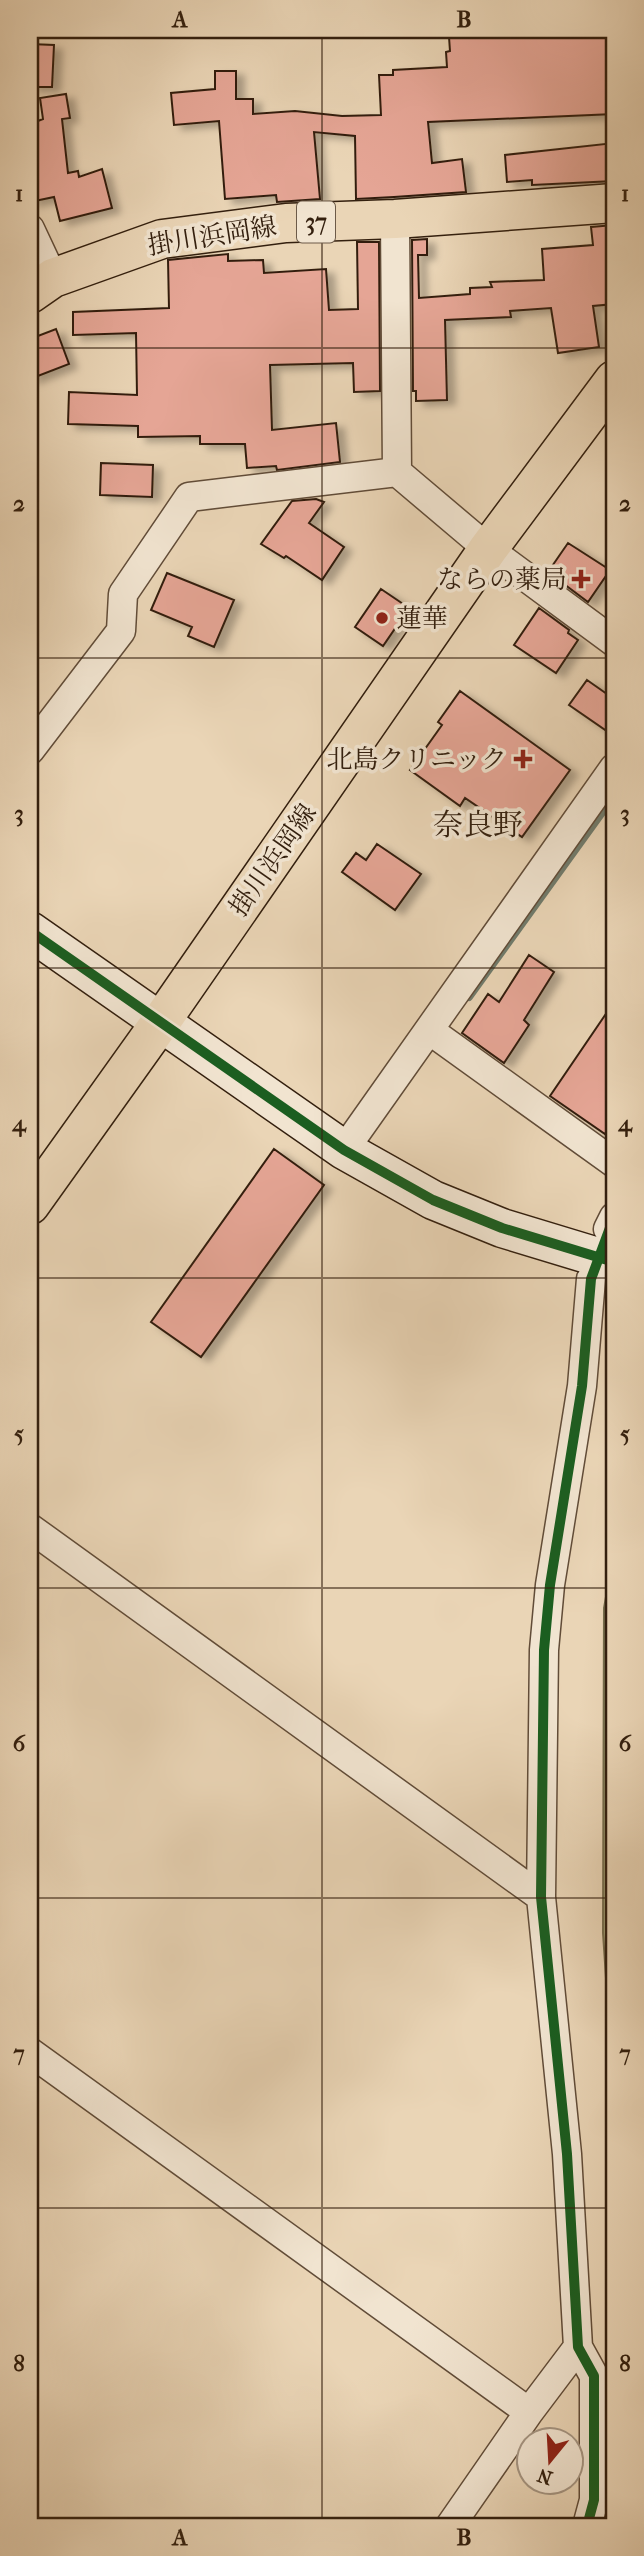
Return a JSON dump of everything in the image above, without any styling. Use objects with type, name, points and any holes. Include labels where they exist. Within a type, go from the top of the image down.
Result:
[{"type":"main road","name":"掛川浜岡線","points":[[41,286],[162,239],[286,223],[395,219],[614,203]]},
{"type":"main road","name":"掛川浜岡線","points":[[30,1205],[160,1023],[488,549],[614,380]]},
{"type":"street","points":[[395,219],[397,472]]},
{"type":"street","points":[[30,229],[41,286]]},
{"type":"street","points":[[30,750],[121,631],[123,594],[189,497],[397,472],[488,549],[614,642]]},
{"type":"street","points":[[344,1150],[614,768]]},
{"type":"street","points":[[30,931],[344,1150],[433,1199],[502,1228],[607,1247],[550,1585],[544,1650],[541,1897],[566,2154],[578,2347],[594,2376],[594,2500],[587,2526]]},
{"type":"street","points":[[429,1030],[614,1163]]},
{"type":"street","points":[[30,1528],[541,1897]]},
{"type":"street","points":[[30,2052],[529,2412]]},
{"type":"street","points":[[450,2526],[578,2347]]},
{"type":"green space","points":[[614,1552],[614,2098],[603,1933],[604,1608]]},
{"type":"building","points":[[467,30],[606,30],[610,68],[614,68],[614,114],[428,122],[432,163],[462,159],[466,192],[394,197],[356,199],[355,136],[314,132],[320,199],[277,202],[276,195],[225,199],[219,121],[174,125],[171,93],[215,89],[215,71],[236,71],[236,99],[253,99],[253,114],[295,111],[342,116],[381,115],[379,75],[393,75],[393,70],[447,67],[449,37],[467,36]]},
{"type":"building","points":[[30,44],[54,45],[52,87],[30,87]]},
{"type":"building","points":[[66,94],[70,118],[62,119],[68,173],[78,171],[79,177],[102,169],[112,208],[60,221],[54,197],[30,202],[30,124],[43,119],[40,98]]},
{"type":"building","points":[[614,143],[614,181],[532,185],[532,180],[507,182],[505,155]]},
{"type":"building","points":[[614,225],[614,304],[593,306],[599,347],[558,353],[551,308],[510,311],[511,317],[445,320],[447,400],[416,401],[416,391],[413,391],[412,240],[427,239],[427,255],[418,255],[419,298],[470,294],[470,288],[492,287],[490,282],[544,280],[542,249],[593,245],[591,227]]},
{"type":"building","points":[[357,242],[379,242],[380,391],[354,392],[353,363],[270,365],[272,430],[336,423],[340,462],[277,470],[276,466],[247,468],[245,444],[200,444],[200,436],[138,437],[138,426],[68,424],[69,392],[137,395],[136,333],[73,335],[73,312],[169,308],[168,260],[228,254],[228,261],[263,260],[264,273],[326,269],[329,310],[358,309]]},
{"type":"building","points":[[56,329],[69,364],[30,379],[30,339]]},
{"type":"building","points":[[101,463],[153,465],[152,497],[100,495]]},
{"type":"building","points":[[316,499],[324,502],[309,523],[344,547],[322,580],[286,556],[284,558],[261,544],[292,501]]},
{"type":"building","points":[[568,543],[610,570],[588,602],[548,572]]},
{"type":"building","points":[[167,573],[234,600],[214,647],[188,636],[192,627],[151,610]]},
{"type":"building","name":"蓮華","points":[[381,589],[409,608],[383,646],[355,627]]},
{"type":"building","points":[[539,608],[578,640],[556,673],[514,645]]},
{"type":"building","points":[[587,680],[614,699],[614,736],[569,705]]},
{"type":"building","name":"北島クリニック","points":[[460,691],[570,770],[522,837],[465,798],[460,806],[410,770],[442,725],[438,722]]},
{"type":"building","points":[[377,844],[421,874],[395,910],[342,872],[356,853],[366,860]]},
{"type":"building","points":[[529,955],[554,972],[524,1020],[529,1025],[504,1063],[462,1033],[488,994],[499,1002]]},
{"type":"building","points":[[614,1002],[614,1120],[605,1134],[550,1096]]},
{"type":"building","points":[[274,1149],[324,1185],[201,1357],[151,1322]]},
{"type":"waterway","points":[[469,997],[614,796]]},
{"type":"cycle path","points":[[30,931],[344,1150],[433,1200],[502,1228],[614,1262]]},
{"type":"cycle path","points":[[587,2526],[594,2500],[594,2376],[578,2347],[567,2154],[541,1897],[544,1650],[550,1585],[582,1386],[591,1279],[614,1217]]},
{"type":"place","name":"ならの薬局","points":[[581,579]]},
{"type":"place","name":"蓮華","points":[[382,618]]},
{"type":"place","name":"北島クリニック","points":[[523,759]]},
{"type":"district","name":"奈良野","points":[[478,825]]}]
